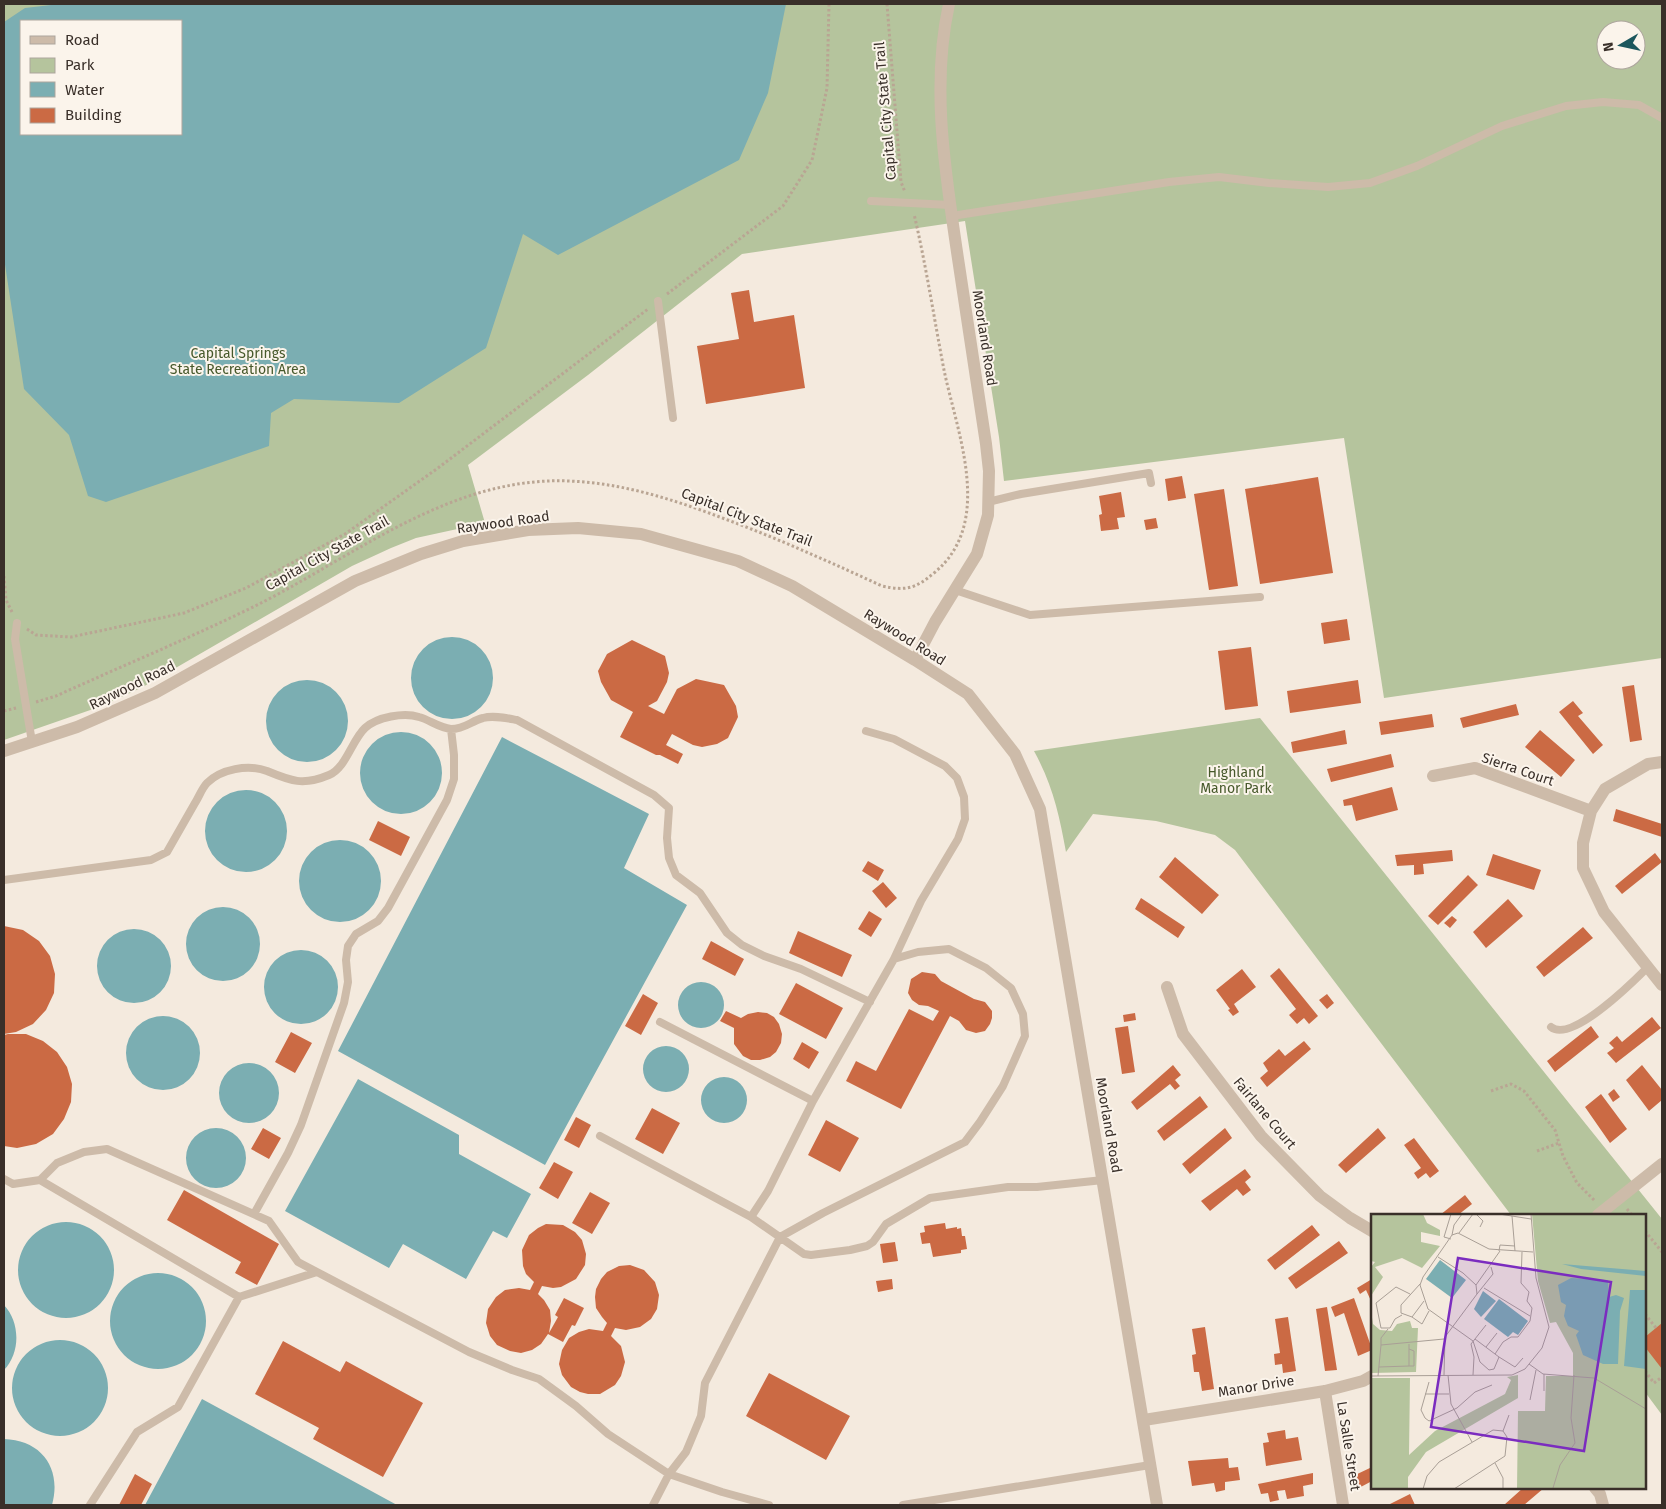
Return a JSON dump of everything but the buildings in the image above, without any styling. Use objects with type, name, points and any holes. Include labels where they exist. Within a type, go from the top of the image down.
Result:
[{"type":"street","name":"Moorland Road","points":[[915,660],[935,622],[977,554],[988,516],[989,471],[986,444],[951,210],[942,136],[940,62],[949,4]]},
{"type":"street","name":"Raywood Road","points":[[4,751],[77,727],[156,693],[355,581],[421,554],[455,544],[528,530],[578,528],[641,534],[738,561],[792,586],[968,694],[1015,754]]},
{"type":"street","name":"Moorland Road","points":[[1015,754],[1040,809],[1157,1505]]},
{"type":"street","points":[[1662,762],[1648,764],[1605,789],[1591,811],[1582,843],[1583,868],[1604,912],[1662,985]]},
{"type":"street","name":"Sierra Court","points":[[1433,776],[1475,768],[1591,811]]},
{"type":"street","name":"Fairlane Court","points":[[1167,988],[1183,1034],[1261,1136],[1320,1196],[1371,1230]]},
{"type":"street","points":[[1601,1213],[1662,1164]]},
{"type":"street","name":"Manor Drive","points":[[1144,1420],[1325,1390],[1363,1381],[1371,1377]]},
{"type":"street","name":"La Salle Street","points":[[1325,1390],[1343,1505]]},
{"type":"street","points":[[1596,1489],[1600,1494],[1603,1505]]},
{"type":"lane","points":[[872,201],[910,202],[951,210],[1219,177],[1328,187],[1370,183],[1416,166],[1502,126],[1566,106],[1603,102],[1639,105],[1662,118]]},
{"type":"lane","points":[[658,301],[672,418]]},
{"type":"lane","points":[[988,502],[1021,494],[1149,474],[1151,483]]},
{"type":"lane","points":[[955,590],[1030,616],[1260,597]]},
{"type":"lane","points":[[17,623],[15,639],[32,742]]},
{"type":"lane","points":[[4,880],[151,860],[160,857],[166,852],[207,784],[222,774],[242,767],[264,770],[286,779],[308,782],[331,774],[342,764],[364,729],[374,721],[395,715],[419,716],[441,727],[451,729],[464,727],[483,718],[500,717],[516,720],[654,795],[668,808],[667,838],[669,858],[676,875],[700,893],[727,933],[742,945],[764,956],[801,969],[870,1002]]},
{"type":"lane","points":[[254,1214],[288,1154],[301,1125],[344,1003],[348,982],[346,960],[348,946],[356,934],[378,921],[388,908],[447,800],[454,779],[451,729]]},
{"type":"lane","points":[[751,1217],[768,1190],[813,1101],[894,959],[921,901],[958,839],[966,819],[964,797],[956,778],[945,766],[894,738],[866,731]]},
{"type":"lane","points":[[653,1505],[669,1474],[686,1452],[701,1416],[704,1383],[780,1237],[823,1212],[965,1142],[1003,1086],[1026,1036],[1023,1014],[1011,988],[986,968],[948,949],[918,952],[894,959]]},
{"type":"lane","points":[[1551,1027],[1559,1030],[1584,1021],[1618,995],[1648,967]]},
{"type":"lane","points":[[660,1022],[813,1101]]},
{"type":"lane","points":[[600,1136],[751,1217],[804,1254],[811,1255],[867,1246],[874,1242],[886,1224],[930,1198],[1008,1187],[1037,1187],[1103,1180]]},
{"type":"lane","points":[[4,1180],[13,1184],[40,1180],[57,1163],[84,1152],[107,1149],[269,1221],[298,1262],[469,1352],[539,1379],[576,1406],[608,1434],[669,1474],[769,1505]]},
{"type":"lane","points":[[40,1180],[239,1297]]},
{"type":"lane","points":[[90,1505],[136,1432],[178,1407],[239,1297],[317,1272]]},
{"type":"lane","points":[[903,1505],[1150,1465]]},
{"type":"path","points":[[4,576],[6,600],[17,623],[36,635],[71,637],[184,613],[246,588],[345,534],[438,468],[783,206],[812,160],[827,88],[829,4]]},
{"type":"path","name":"Capital City State Trail","points":[[4,711],[56,696],[250,609],[415,518],[456,499],[514,484],[569,481],[633,489],[699,509],[773,537],[882,586],[900,590],[914,587],[927,580],[943,566],[955,549],[968,506],[968,482],[954,408],[944,372],[926,265],[914,213],[901,182],[887,4]]},
{"type":"path","points":[[1491,1091],[1511,1084],[1524,1091],[1555,1130],[1563,1156],[1577,1183],[1601,1213]]},
{"type":"path","points":[[1537,1151],[1559,1143]]},
{"type":"path","points":[[1646,1231],[1662,1252]]},
{"type":"path","points":[[1646,1315],[1656,1328]]},
{"type":"path","points":[[1646,1372],[1654,1383],[1662,1377]]},
{"type":"green space","name":"Capital Springs State Recreation Area","points":[[4,4],[1662,4],[1662,658],[1384,698],[1344,438],[1004,481],[999,437],[965,221],[742,254],[588,375],[468,465],[485,523],[416,538],[352,566],[141,688],[99,707],[4,740]]},
{"type":"green space","name":"Highland Manor Park","points":[[1260,718],[1662,1219],[1662,1415],[1646,1393],[1646,1214],[1510,1214],[1235,850],[1215,835],[1156,821],[1093,814],[1066,852],[1054,800],[1046,776],[1034,751]]},
{"type":"water","points":[[60,4],[786,4],[768,93],[739,160],[558,255],[523,234],[486,348],[399,403],[294,399],[271,413],[269,446],[106,502],[88,496],[69,435],[24,389],[4,258],[4,22],[25,8]]},
{"type":"water","points":[[452,637],[468,640],[481,649],[490,662],[493,678],[490,694],[481,707],[468,716],[452,719],[436,716],[423,707],[414,694],[411,678],[414,662],[423,649],[436,640]]},
{"type":"water","points":[[307,680],[323,683],[336,692],[345,705],[348,721],[345,737],[336,750],[323,759],[307,762],[291,759],[278,750],[269,737],[266,721],[269,705],[278,692],[291,683]]},
{"type":"water","points":[[401,732],[417,735],[430,744],[439,757],[442,773],[439,789],[430,802],[417,811],[401,814],[385,811],[372,802],[363,789],[360,773],[363,757],[372,744],[385,735]]},
{"type":"water","points":[[502,737],[649,814],[624,868],[687,905],[545,1165],[338,1051]]},
{"type":"water","points":[[246,790],[262,793],[275,802],[284,815],[287,831],[284,847],[275,860],[262,869],[246,872],[230,869],[217,860],[208,847],[205,831],[208,815],[217,802],[230,793]]},
{"type":"water","points":[[340,840],[356,843],[369,852],[378,865],[381,881],[378,897],[369,910],[356,919],[340,922],[324,919],[311,910],[302,897],[299,881],[302,865],[311,852],[324,843]]},
{"type":"water","points":[[223,907],[237,910],[249,918],[257,930],[260,944],[257,958],[249,970],[237,978],[223,981],[209,978],[197,970],[189,958],[186,944],[189,930],[197,918],[209,910]]},
{"type":"water","points":[[134,929],[148,932],[160,940],[168,952],[171,966],[168,980],[160,992],[148,1000],[134,1003],[120,1000],[108,992],[100,980],[97,966],[100,952],[108,940],[120,932]]},
{"type":"water","points":[[301,950],[315,953],[327,961],[335,973],[338,987],[335,1001],[327,1013],[315,1021],[301,1024],[287,1021],[275,1013],[267,1001],[264,987],[267,973],[275,961],[287,953]]},
{"type":"water","points":[[701,982],[714,986],[720,992],[724,1005],[720,1018],[714,1024],[701,1028],[688,1024],[682,1018],[678,1005],[682,992],[688,986]]},
{"type":"water","points":[[163,1016],[177,1019],[189,1027],[197,1039],[200,1053],[197,1067],[189,1079],[177,1087],[163,1090],[149,1087],[137,1079],[129,1067],[126,1053],[129,1039],[137,1027],[149,1019]]},
{"type":"water","points":[[666,1046],[679,1050],[685,1056],[689,1069],[685,1082],[679,1088],[666,1092],[653,1088],[647,1082],[643,1069],[647,1056],[653,1050]]},
{"type":"water","points":[[243,1063],[255,1063],[266,1068],[274,1076],[279,1087],[277,1105],[266,1118],[255,1123],[243,1123],[232,1118],[224,1110],[219,1099],[219,1087],[224,1076],[232,1068]]},
{"type":"water","points":[[724,1077],[737,1081],[743,1087],[747,1100],[743,1113],[737,1119],[724,1123],[711,1119],[705,1113],[701,1100],[705,1087],[711,1081]]},
{"type":"water","points":[[358,1079],[459,1135],[459,1154],[531,1194],[507,1238],[493,1231],[466,1279],[403,1244],[389,1268],[285,1211]]},
{"type":"water","points":[[210,1128],[222,1128],[233,1133],[241,1141],[246,1152],[244,1170],[233,1183],[222,1188],[210,1188],[199,1183],[191,1175],[186,1164],[186,1152],[191,1141],[199,1133]]},
{"type":"water","points":[[66,1222],[84,1226],[100,1236],[110,1252],[114,1270],[110,1288],[100,1304],[84,1314],[66,1318],[48,1314],[32,1304],[22,1288],[18,1270],[22,1252],[32,1236],[48,1226]]},
{"type":"water","points":[[158,1273],[176,1277],[192,1287],[202,1303],[206,1321],[202,1339],[192,1355],[176,1365],[158,1369],[140,1365],[124,1355],[114,1339],[110,1321],[114,1303],[124,1287],[140,1277]]},
{"type":"water","points":[[4,1305],[16,1328],[16,1346],[10,1363],[4,1370]]},
{"type":"water","points":[[60,1340],[78,1344],[94,1354],[104,1370],[108,1388],[104,1406],[94,1422],[78,1432],[60,1436],[42,1432],[26,1422],[16,1406],[12,1388],[16,1370],[26,1354],[42,1344]]},
{"type":"water","points":[[202,1399],[397,1505],[145,1505]]},
{"type":"water","points":[[4,1439],[29,1445],[39,1451],[46,1459],[54,1480],[52,1505],[4,1505]]}]
